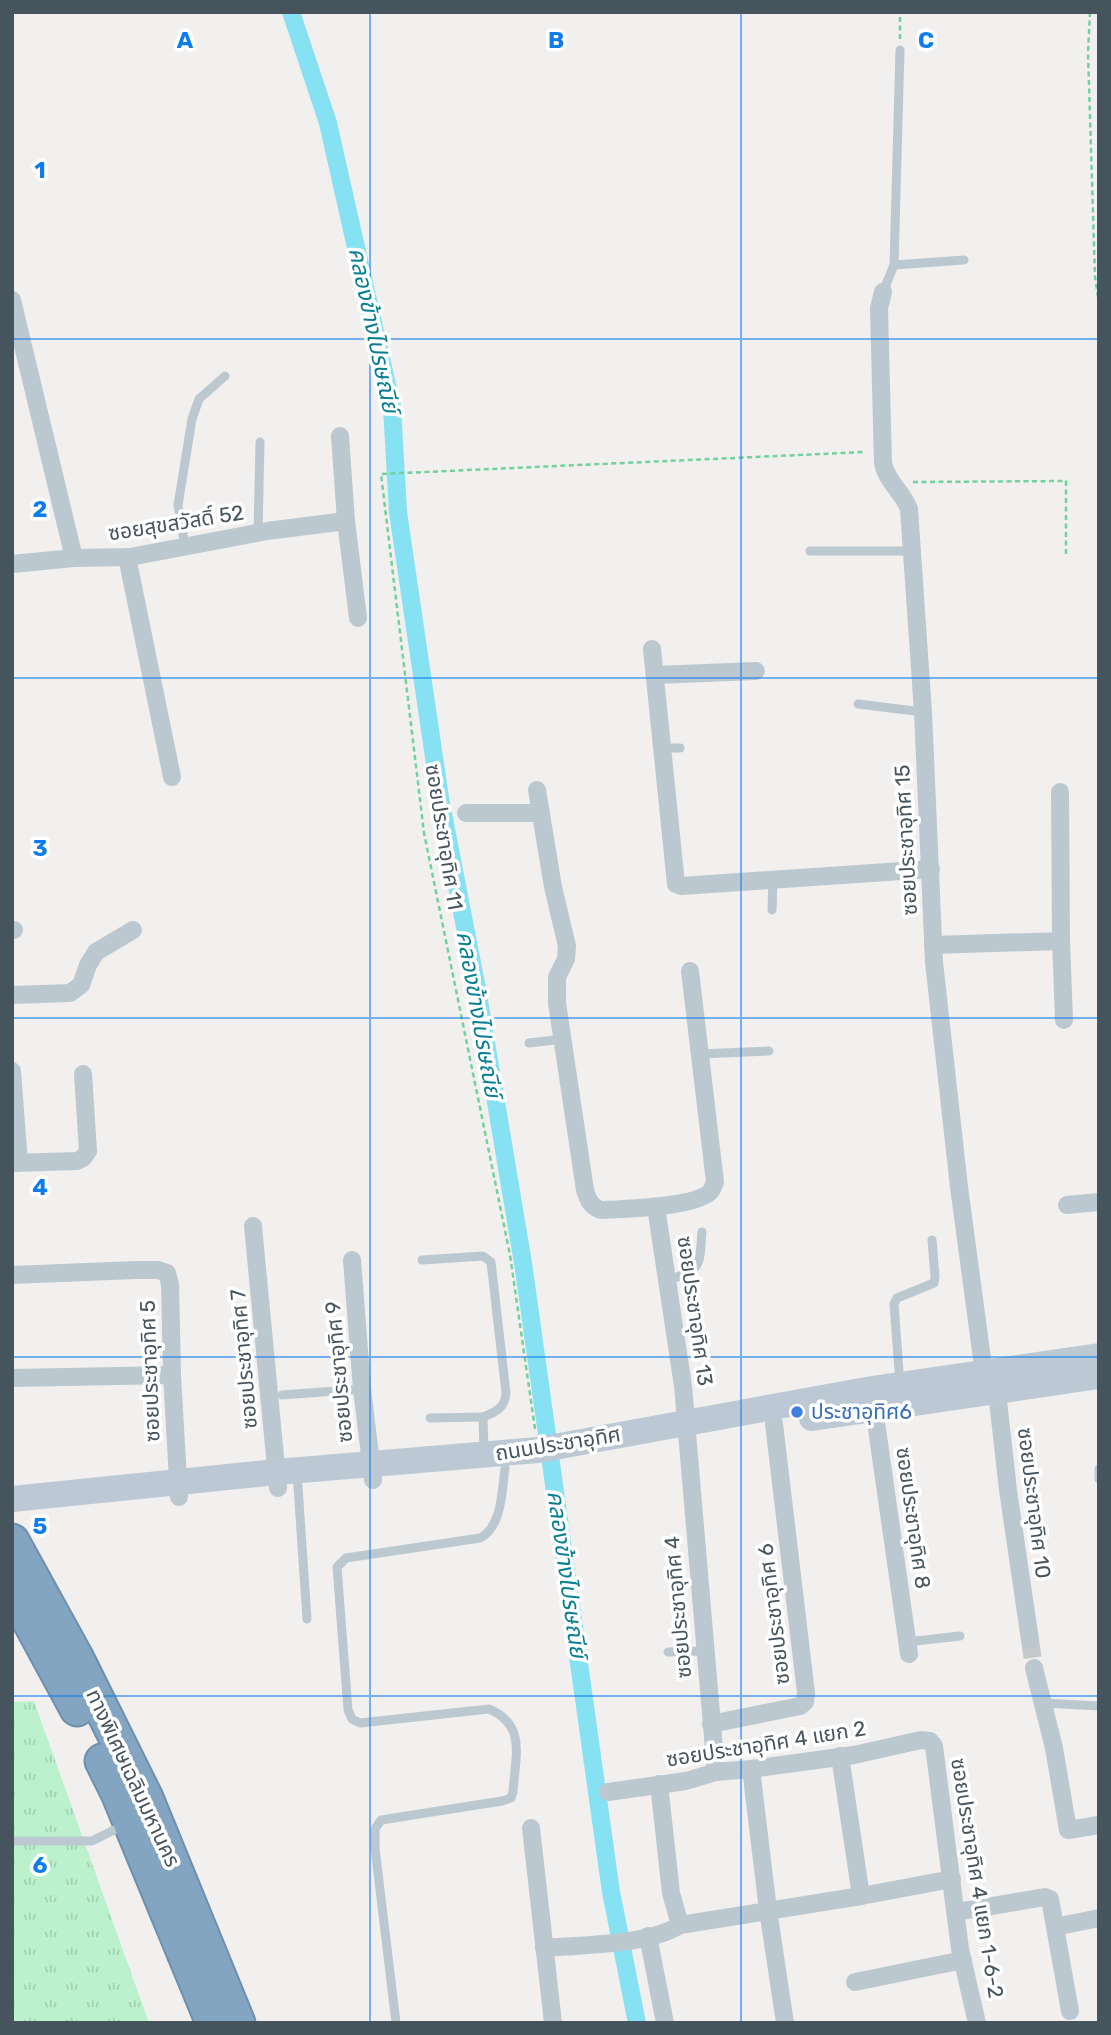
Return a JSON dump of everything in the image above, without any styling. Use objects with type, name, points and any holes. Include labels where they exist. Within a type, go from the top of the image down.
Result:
[{"type":"highway","name":"ทางพิเศษเฉลิมมหานคร","points":[[12,1541],[77,1658],[146,1798],[238,2023]]},
{"type":"highway","name":"ทางพิเศษเฉลิมมหานคร","points":[[12,1589],[59,1674],[118,1793],[213,2023]]},
{"type":"main road","name":"ถนนประชาอุทิศ","points":[[13,1498],[179,1489],[550,1455],[873,1399],[990,1382],[1099,1356]]},
{"type":"main road","name":"ถนนประชาอุทิศ","points":[[687,1431],[775,1424],[873,1399],[900,1385],[1099,1376]]},
{"type":"main road","name":"ถนนประชาอุทิศ","points":[[12,1516],[179,1489]]},
{"type":"street","name":"ซอยประชาอุทิศ 15","points":[[883,292],[879,308],[884,471],[902,494],[909,509],[923,712],[933,945],[959,1187],[990,1382]]},
{"type":"street","points":[[12,300],[74,558]]},
{"type":"street","points":[[340,436],[346,521],[358,618]]},
{"type":"street","name":"ซอยสุขสวัสดิ์ 52","points":[[12,564],[74,558],[127,557],[258,533],[346,521]]},
{"type":"street","points":[[127,557],[172,777]]},
{"type":"street","points":[[652,649],[676,884],[681,887],[931,869]]},
{"type":"street","points":[[655,675],[756,671]]},
{"type":"street","points":[[537,790],[567,946],[566,959],[557,977],[556,987],[563,1039],[585,1190],[595,1209],[656,1207],[703,1196],[712,1191],[715,1182],[690,971]]},
{"type":"street","points":[[1060,792],[1064,1020]]},
{"type":"street","points":[[466,813],[541,813]]},
{"type":"street","points":[[12,995],[70,993],[81,985],[96,952],[133,930]]},
{"type":"street","points":[[933,945],[1061,941]]},
{"type":"street","points":[[12,1071],[15,1163],[77,1161],[83,1158],[88,1151],[83,1074]]},
{"type":"street","points":[[1067,1205],[1099,1202]]},
{"type":"street","name":"ซอยประชาอุทิศ 13","points":[[656,1207],[687,1431]]},
{"type":"street","name":"ซอยประชาอุทิศ 7","points":[[253,1226],[288,1479]]},
{"type":"street","name":"ซอยประชาอุทิศ 9","points":[[352,1260],[362,1389],[372,1473]]},
{"type":"street","name":"ซอยประชาอุทิศ 5","points":[[12,1275],[136,1270],[158,1270],[167,1273],[170,1284],[179,1489]]},
{"type":"street","points":[[12,1378],[172,1375]]},
{"type":"street","name":"ซอยประชาอุทิศ 10","points":[[990,1382],[1030,1640]]},
{"type":"street","name":"ซอยประชาอุทิศ 8","points":[[873,1399],[908,1648]]},
{"type":"street","name":"ซอยประชาอุทิศ 6","points":[[711,1724],[800,1706],[805,1702],[775,1424]]},
{"type":"street","name":"ซอยประชาอุทิศ 4","points":[[687,1431],[716,1772]]},
{"type":"street","points":[[12,1566],[124,1780],[224,2023]]},
{"type":"street","points":[[1034,1668],[1054,1748],[1068,1830],[1099,1825]]},
{"type":"street","name":"ซอยประชาอุทิศ 4 แยก 2","points":[[608,1791],[686,1781],[716,1772],[841,1756],[921,1740],[930,1741]]},
{"type":"street","name":"ซอยประชาอุทิศ 4 แยก 1-6-2","points":[[930,1741],[934,1746],[963,1960],[977,2023]]},
{"type":"street","points":[[841,1756],[860,1896]]},
{"type":"street","points":[[751,1769],[785,2023]]},
{"type":"street","points":[[659,1784],[671,1892],[680,1925]]},
{"type":"street","points":[[531,1828],[553,2023]]},
{"type":"street","points":[[544,1948],[625,1940],[672,1930],[680,1925],[952,1879]]},
{"type":"street","points":[[956,1912],[1051,1899],[1070,2011]]},
{"type":"street","points":[[1055,1927],[1099,1918]]},
{"type":"street","points":[[648,1936],[665,2023]]},
{"type":"street","points":[[855,1982],[963,1960]]},
{"type":"lane","points":[[883,292],[894,265],[900,50]]},
{"type":"lane","points":[[894,265],[964,260]]},
{"type":"lane","points":[[185,546],[178,505],[192,419],[199,399],[225,376]]},
{"type":"lane","points":[[258,533],[260,442]]},
{"type":"lane","points":[[810,551],[911,551]]},
{"type":"lane","points":[[858,704],[923,712]]},
{"type":"lane","points":[[661,748],[680,748]]},
{"type":"lane","points":[[772,910],[773,880]]},
{"type":"lane","points":[[529,1043],[563,1039]]},
{"type":"lane","points":[[700,1054],[769,1051]]},
{"type":"lane","points":[[668,1280],[688,1274],[696,1268],[700,1258],[702,1232]]},
{"type":"lane","points":[[900,1385],[894,1304],[897,1298],[934,1283],[932,1240]]},
{"type":"lane","points":[[422,1261],[483,1256],[491,1262],[506,1393],[505,1402],[499,1410],[483,1417],[430,1418]]},
{"type":"lane","points":[[282,1395],[362,1389]]},
{"type":"lane","points":[[397,2023],[375,1829],[381,1820],[511,1798],[516,1736],[502,1714],[489,1709],[360,1723],[352,1719],[348,1710],[337,1567],[346,1558],[480,1538],[488,1534],[498,1515],[494,1462],[483,1417]]},
{"type":"lane","points":[[1099,1469],[1099,1479]]},
{"type":"lane","points":[[288,1479],[307,1619]]},
{"type":"lane","points":[[908,1648],[960,1636]]},
{"type":"lane","points":[[668,1652],[704,1651]]},
{"type":"lane","points":[[1043,1703],[1099,1706]]},
{"type":"lane","points":[[12,1841],[92,1841],[114,1830]]},
{"type":"path","points":[[900,12],[900,50]]},
{"type":"path","points":[[1090,12],[1088,66],[1099,303]]},
{"type":"path","name":"ซอยประชาอุทิศ 11","points":[[550,1455],[424,833],[381,474],[883,451]]},
{"type":"path","points":[[902,494],[910,482],[1066,481],[1066,556]]},
{"type":"green space","points":[[34,1701],[149,2023],[12,2023],[12,1702]]},
{"type":"waterway","name":"คลองข้างไปรษณีย์","points":[[291,12],[328,123],[392,407],[398,512],[440,798],[477,989],[523,1263],[611,1892],[637,2023]]},
{"type":"tunnel","points":[[1030,1640],[1034,1668]]},
{"type":"place","name":"ประชาอุทิศ6","points":[[797,1412]]}]
